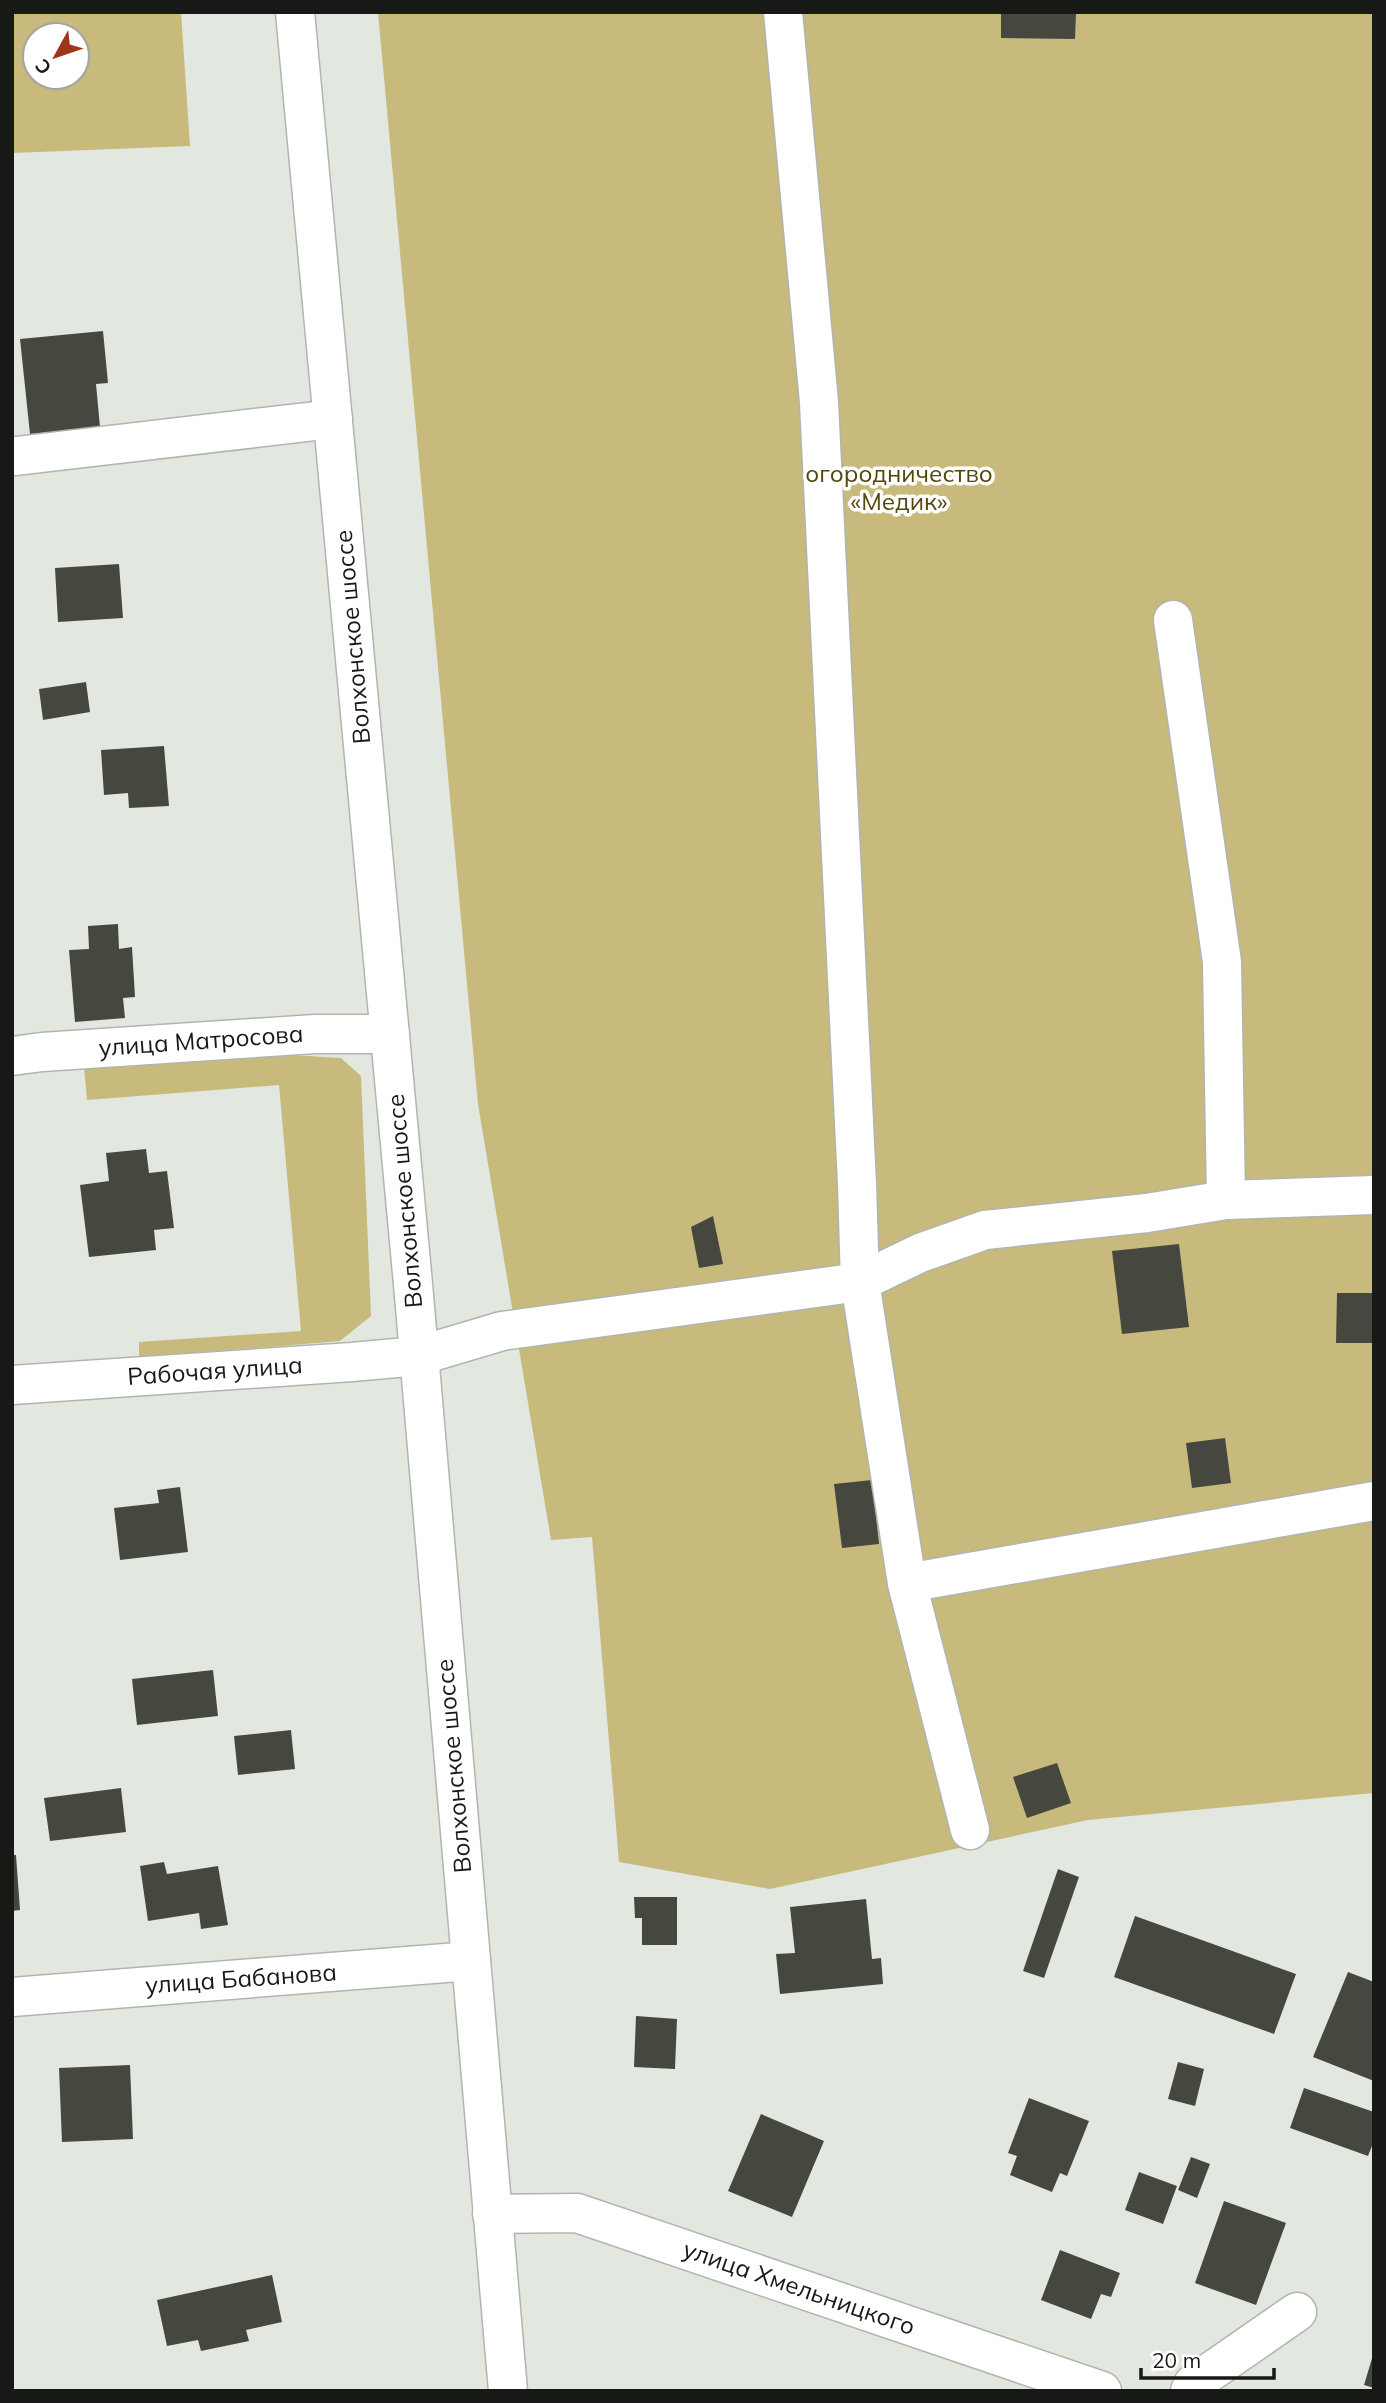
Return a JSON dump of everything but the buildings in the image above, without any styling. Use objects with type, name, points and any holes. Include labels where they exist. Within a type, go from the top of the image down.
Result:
[{"type":"main road","name":"Волхонское шоссе","points":[[295,12],[390,1034],[508,2391]]},
{"type":"main road","points":[[783,12],[819,402],[860,1282],[907,1583],[970,1830]]},
{"type":"main road","points":[[16,456],[333,419]]},
{"type":"main road","points":[[1173,620],[1222,961],[1226,1200]]},
{"type":"main road","name":"улица Матросова","points":[[12,1056],[315,1034],[390,1034]]},
{"type":"main road","name":"Рабочая улица","points":[[12,1385],[418,1356],[502,1331],[860,1282],[920,1253],[985,1230],[1147,1213],[1226,1200],[1374,1195]]},
{"type":"main road","points":[[907,1583],[1374,1501]]},
{"type":"main road","name":"улица Бабанова","points":[[12,1997],[471,1961]]},
{"type":"main road","name":"улица Хмельницкого","points":[[492,2214],[577,2213],[1102,2391]]},
{"type":"main road","points":[[1190,2391],[1193,2384],[1297,2312]]},
{"type":"green space","points":[[12,12],[181,12],[190,146],[12,153]]},
{"type":"green space","name":"огородничество «Медик»","points":[[378,12],[1374,12],[1374,1793],[1088,1820],[770,1889],[619,1862],[592,1537],[551,1540],[478,1104]]},
{"type":"green space","points":[[290,1055],[341,1058],[361,1076],[371,1316],[340,1341],[139,1358],[139,1342],[301,1331],[279,1085],[87,1100],[84,1067]]}]
